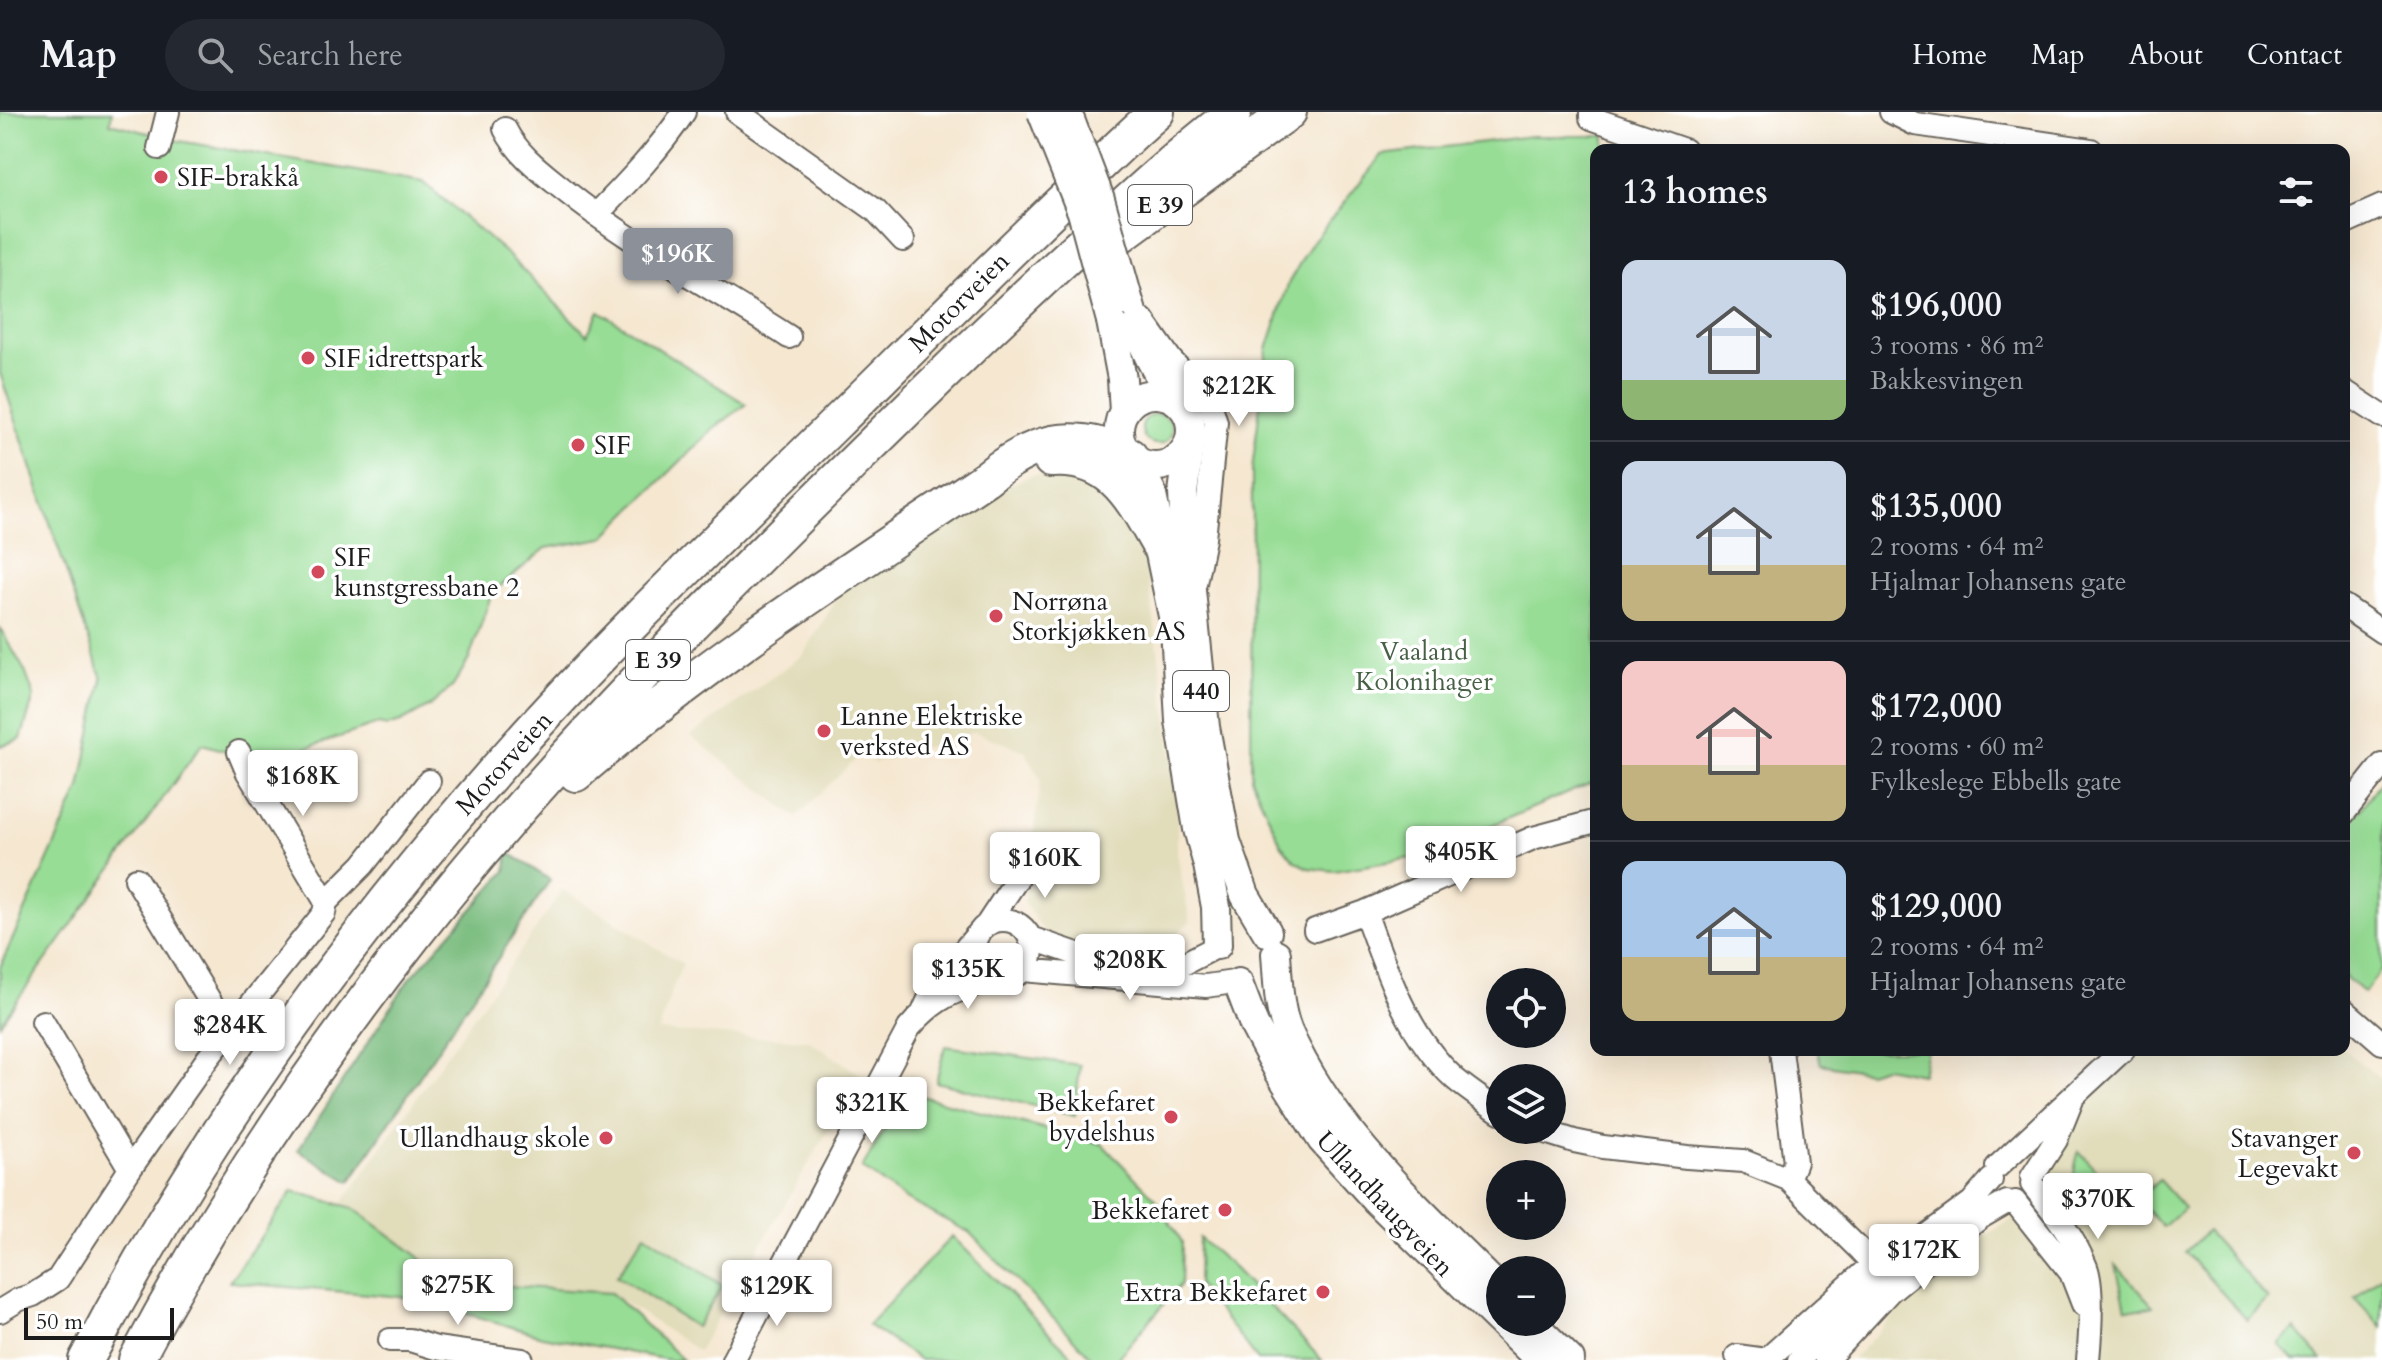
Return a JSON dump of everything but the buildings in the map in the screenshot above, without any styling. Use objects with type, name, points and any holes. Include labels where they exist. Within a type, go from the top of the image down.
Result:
[{"type":"highway","name":"E 39","points":[[1017,244],[1059,182],[1127,112]]},
{"type":"highway","name":"E 39","points":[[1017,244],[1157,112]]},
{"type":"highway","name":"E 39","points":[[1028,293],[1178,155],[1234,112]]},
{"type":"highway","name":"E 39","points":[[1028,293],[1079,266],[1289,112]]},
{"type":"highway","name":"Motorveien","points":[[86,1360],[188,1181],[251,1083],[302,1010],[439,837],[510,754],[594,664],[1017,244]]},
{"type":"highway","name":"Motorveien","points":[[136,1360],[168,1299],[287,1107],[392,964],[473,864],[624,696],[739,576],[1028,293]]},
{"type":"highway","name":"E 39","points":[[473,864],[600,754],[695,678],[985,479],[1008,460],[1049,443],[1067,441],[1109,446],[1133,458]]},
{"type":"highway","name":"E 39","points":[[985,479],[1055,460],[1073,460],[1093,467],[1124,489],[1138,507],[1158,544]]},
{"type":"main road","name":"440","points":[[1042,112],[1120,311],[1190,420],[1190,439]]},
{"type":"main road","name":"440","points":[[1067,112],[1100,199],[1120,311],[1124,412],[1119,427],[1120,438],[1151,491],[1156,514],[1158,544],[1175,626],[1182,736],[1198,829],[1216,907],[1217,964],[1221,972],[1236,983]]},
{"type":"main road","points":[[1124,412],[1130,404],[1149,394],[1170,397],[1179,403]]},
{"type":"main road","points":[[1133,458],[1146,465],[1168,464],[1186,450],[1190,439]]},
{"type":"main road","name":"Ullandhaugveien","points":[[1190,439],[1183,493],[1185,532],[1205,727],[1226,841],[1245,895],[1272,943],[1288,1030],[1318,1088],[1347,1130],[1486,1276]]},
{"type":"main road","points":[[1217,946],[1229,928],[1249,924],[1272,943],[1271,971],[1264,978],[1247,984],[1236,983]]},
{"type":"main road","name":"Ullandhaugveien","points":[[1236,983],[1278,1070],[1322,1140],[1376,1200],[1540,1360]]},
{"type":"main road","points":[[1545,1336],[1570,1360]]},
{"type":"street","points":[[159,148],[168,112]]},
{"type":"street","points":[[596,215],[666,140],[684,112]]},
{"type":"street","points":[[737,112],[875,210],[903,240]]},
{"type":"street","points":[[1891,112],[1915,124],[2050,144]]},
{"type":"street","points":[[1591,115],[1668,144]]},
{"type":"street","points":[[505,129],[533,165],[596,215],[656,256],[789,337]]},
{"type":"street","points":[[2350,220],[2382,206]]},
{"type":"street","name":"Ullandhaugveien","points":[[1120,311],[1209,400],[1216,422],[1204,539],[1192,591]]},
{"type":"street","points":[[2350,395],[2382,416]]},
{"type":"street","points":[[2350,610],[2382,632]]},
{"type":"street","points":[[239,752],[247,771],[326,902]]},
{"type":"street","points":[[2350,799],[2382,765]]},
{"type":"street","points":[[0,1311],[58,1279],[130,1169],[228,1031],[324,913],[326,902],[363,865],[429,781]]},
{"type":"street","points":[[1315,930],[1365,912],[1533,838],[1590,823]]},
{"type":"street","points":[[733,1360],[900,1042],[924,1010],[937,982],[982,930],[1019,876],[1032,955],[1023,970],[1011,977],[995,978],[951,992],[924,1010]]},
{"type":"street","points":[[136,879],[228,1031]]},
{"type":"street","points":[[1365,912],[1395,993],[1411,1024],[1455,1079],[1486,1102]]},
{"type":"street","points":[[995,978],[981,969],[973,953],[982,930],[1008,920],[1028,934],[1080,955],[1136,963],[1183,964],[1217,946]]},
{"type":"street","points":[[1023,970],[1206,986],[1236,983]]},
{"type":"street","points":[[2350,1015],[2382,1043]]},
{"type":"street","points":[[43,1022],[130,1169]]},
{"type":"street","points":[[1782,1056],[1795,1162],[1788,1179]]},
{"type":"street","points":[[2091,1324],[2071,1273],[2011,1202],[1999,1199],[1994,1193],[1994,1173],[2117,1056]]},
{"type":"street","points":[[1737,1356],[1766,1360],[1881,1279],[1981,1217],[2027,1196],[2032,1181],[2056,1140],[2074,1096]]},
{"type":"street","points":[[1566,1138],[1615,1148],[1743,1161],[1788,1179],[1839,1229],[1881,1279]]},
{"type":"street","points":[[1799,1360],[1927,1235],[1972,1202],[2003,1163],[2017,1162],[2029,1170],[2032,1181],[2060,1221],[2087,1270],[2091,1324],[2088,1360]]},
{"type":"street","points":[[1826,1360],[1881,1279]]},
{"type":"street","points":[[390,1340],[410,1340],[436,1348],[522,1360]]},
{"type":"shaded area","points":[[1053,472],[1075,475],[1107,492],[1145,552],[1177,792],[1177,853],[1190,922],[1152,955],[1076,946],[1046,934],[1024,903],[1041,779],[1025,751],[974,732],[875,763],[861,754],[796,817],[691,736],[803,655],[839,595],[1006,486],[1030,476]]},
{"type":"shaded area","name":"Ullandhaug skole","points":[[563,890],[683,964],[659,1031],[808,1040],[861,1075],[698,1351],[611,1293],[477,1284],[433,1267],[343,1202]]},
{"type":"shaded area","points":[[2350,1054],[2382,1080],[2382,1360],[1852,1360],[1911,1298],[1983,1237],[2031,1208],[2082,1103],[2133,1056]]},
{"type":"green space","points":[[0,112],[112,112],[110,123],[179,141],[423,182],[508,255],[587,335],[599,311],[746,404],[712,430],[603,538],[546,548],[492,593],[469,659],[453,686],[430,706],[401,722],[387,726],[378,724],[265,762],[202,744],[0,1024],[0,967],[80,788],[102,679],[0,373]]},
{"type":"green space","name":"Vaaland Kolonihager","points":[[1531,136],[1605,136],[1605,144],[1590,144],[1590,784],[1417,857],[1334,871],[1308,868],[1294,860],[1281,844],[1251,778],[1252,470],[1267,349],[1289,282],[1311,244],[1382,155]]},
{"type":"green space","points":[[1157,414],[1163,415],[1171,423],[1171,435],[1163,443],[1157,444],[1151,443],[1143,435],[1142,429],[1143,423],[1151,415]]},
{"type":"green space","points":[[0,628],[25,671],[34,696],[21,739],[0,746]]},
{"type":"green space","points":[[2382,779],[2382,969],[2364,993],[2350,981],[2350,821]]},
{"type":"green space","points":[[508,852],[550,880],[350,1182],[298,1150],[407,982],[506,871]]},
{"type":"green space","points":[[945,1046],[1080,1065],[1075,1116],[936,1082]]},
{"type":"green space","points":[[1819,1056],[1926,1056],[1922,1074],[1884,1067],[1868,1072],[1821,1064]]},
{"type":"green space","points":[[906,1092],[1102,1144],[1156,1199],[1182,1242],[1181,1284],[1116,1360],[1094,1360],[969,1232],[905,1199],[862,1168]]},
{"type":"green space","points":[[2079,1151],[2118,1195],[2087,1216],[2075,1185],[2074,1169]]},
{"type":"green space","points":[[2159,1180],[2184,1208],[2163,1227],[2137,1200]]},
{"type":"green space","points":[[293,1191],[353,1208],[433,1267],[477,1284],[611,1293],[683,1360],[542,1336],[414,1298],[229,1282]]},
{"type":"green space","points":[[2207,1231],[2268,1299],[2247,1320],[2185,1252]]},
{"type":"green space","points":[[645,1234],[723,1286],[696,1327],[617,1276]]},
{"type":"green space","points":[[952,1236],[1076,1360],[920,1360],[868,1325]]},
{"type":"green space","points":[[1199,1238],[1232,1266],[1322,1360],[1258,1360],[1198,1285]]},
{"type":"green space","points":[[2116,1265],[2153,1306],[2126,1309]]},
{"type":"green space","points":[[2382,1274],[2382,1327],[2355,1298]]},
{"type":"green space","points":[[2295,1329],[2322,1360],[2294,1360],[2279,1344]]},
{"type":"place","name":"SIF-brakkå","points":[[161,177]]},
{"type":"place","name":"SIF idrettspark","points":[[308,358]]},
{"type":"place","name":"SIF","points":[[578,445]]},
{"type":"place","name":"SIF kunstgressbane 2","points":[[318,572]]},
{"type":"place","name":"Norrøna Storkjøkken AS","points":[[996,616]]},
{"type":"place","name":"Lanne Elektriske verksted AS","points":[[824,731]]},
{"type":"place","name":"Bekkefaret bydelshus","points":[[1171,1117]]},
{"type":"place","name":"Ullandhaug skole","points":[[606,1138]]},
{"type":"place","name":"Stavanger Legevakt","points":[[2354,1153]]},
{"type":"place","name":"Bekkefaret","points":[[1225,1210]]},
{"type":"place","name":"Extra Bekkefaret","points":[[1323,1292]]}]
